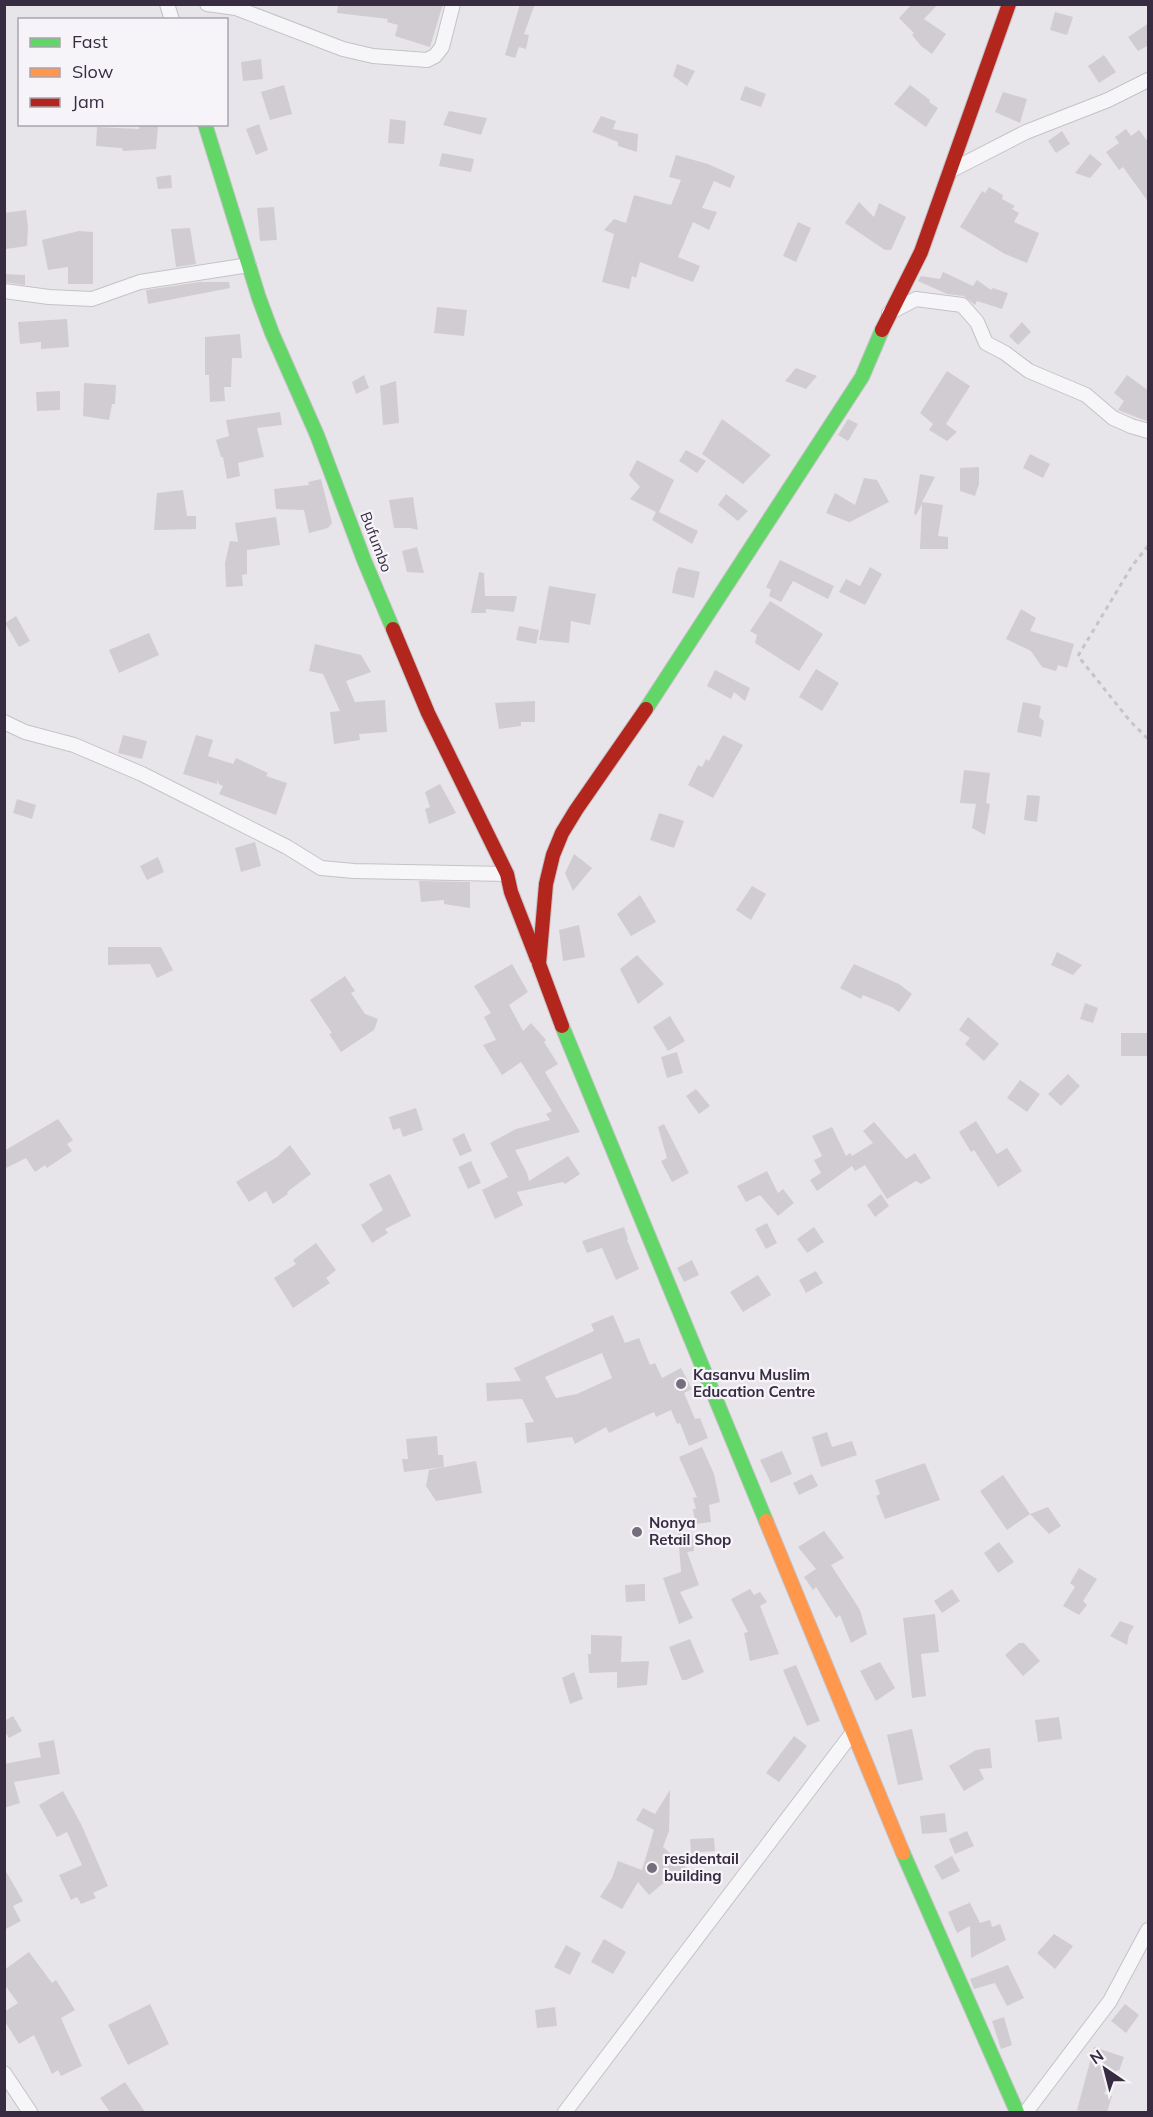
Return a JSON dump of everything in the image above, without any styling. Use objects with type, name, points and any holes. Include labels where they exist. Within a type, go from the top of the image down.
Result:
[{"type":"street","points":[[207,4],[236,8],[343,50],[373,56],[427,60],[435,56],[442,47],[453,4]]},
{"type":"street","points":[[539,963],[546,884],[553,855],[562,833],[862,377],[889,313],[921,252],[1009,4]]},
{"type":"street","points":[[950,171],[1026,132],[1108,100],[1149,81]]},
{"type":"street","name":"Bufumbo","points":[[205,126],[272,333],[317,435],[364,560],[428,713],[507,874],[563,1029],[925,1907],[1017,2112]]},
{"type":"street","points":[[4,291],[49,297],[92,298],[140,282],[249,265]]},
{"type":"street","points":[[889,313],[916,300],[962,305],[977,322],[986,344],[1005,353],[1037,375],[1086,395],[1113,418],[1149,431]]},
{"type":"street","points":[[4,722],[25,732],[74,745],[142,774],[219,811],[321,868],[354,871],[507,874]]},
{"type":"street","points":[[565,2112],[854,1732]]},
{"type":"street","points":[[1026,2112],[1110,2001],[1149,1930]]},
{"type":"street","points":[[4,2073],[30,2112]]},
{"type":"path","points":[[1149,546],[1132,566],[1078,656],[1130,721],[1149,739]]},
{"type":"building","points":[[338,4],[443,4],[430,47],[395,36],[398,25],[387,22],[388,19],[337,13]]},
{"type":"building","points":[[520,4],[535,4],[524,34],[529,35],[526,49],[519,47],[515,58],[505,55]]},
{"type":"building","points":[[912,4],[938,4],[924,19],[946,34],[932,54],[921,46],[912,35],[914,33],[899,18]]},
{"type":"building","points":[[1055,12],[1073,17],[1067,35],[1050,30]]},
{"type":"building","points":[[1149,23],[1149,45],[1138,51],[1128,37]]},
{"type":"building","points":[[1104,55],[1116,72],[1099,83],[1088,66]]},
{"type":"building","points":[[261,59],[263,79],[243,81],[241,62]]},
{"type":"building","points":[[677,64],[695,71],[687,86],[673,76]]},
{"type":"building","points":[[284,85],[292,114],[270,120],[261,92]]},
{"type":"building","points":[[910,85],[938,108],[926,127],[894,104]]},
{"type":"building","points":[[745,86],[766,94],[761,107],[740,100]]},
{"type":"building","points":[[1003,92],[1027,99],[1020,123],[995,112]]},
{"type":"building","points":[[449,111],[487,118],[481,135],[443,125]]},
{"type":"building","points":[[601,116],[616,121],[613,129],[638,134],[637,152],[618,146],[618,142],[592,132]]},
{"type":"building","points":[[390,119],[406,121],[404,144],[388,143]]},
{"type":"building","points":[[259,124],[268,150],[256,155],[246,129]]},
{"type":"building","points":[[140,126],[158,126],[156,149],[123,151],[122,148],[96,146],[97,127],[139,129]]},
{"type":"building","points":[[1126,129],[1131,136],[1139,130],[1149,143],[1149,203],[1123,167],[1119,170],[1106,152],[1119,143],[1115,137]]},
{"type":"building","points":[[1062,131],[1070,144],[1056,153],[1048,141]]},
{"type":"building","points":[[442,153],[474,159],[471,172],[439,166]]},
{"type":"building","points":[[1090,154],[1102,164],[1090,178],[1075,173]]},
{"type":"building","points":[[676,155],[708,164],[735,176],[730,188],[714,181],[702,208],[717,212],[709,230],[693,222],[678,257],[700,266],[693,282],[640,262],[636,278],[632,276],[629,289],[602,282],[614,234],[604,230],[614,219],[626,223],[634,195],[671,205],[681,180],[669,177]]},
{"type":"building","points":[[171,175],[172,188],[158,189],[156,177]]},
{"type":"building","points":[[989,187],[1003,195],[1002,199],[1015,206],[1012,209],[1019,213],[1014,222],[1039,233],[1027,263],[1005,254],[960,227],[982,191],[985,193]]},
{"type":"building","points":[[859,202],[874,217],[879,203],[906,217],[891,250],[885,250],[845,223]]},
{"type":"building","points":[[274,207],[277,240],[260,241],[257,208]]},
{"type":"building","points":[[26,210],[27,246],[6,249],[4,213]]},
{"type":"building","points":[[798,222],[811,228],[796,262],[783,256]]},
{"type":"building","points":[[190,228],[196,264],[176,267],[171,229]]},
{"type":"building","points":[[79,231],[93,232],[93,284],[68,284],[68,267],[48,270],[42,240]]},
{"type":"building","points":[[943,272],[973,286],[977,280],[991,290],[993,288],[1008,293],[1002,309],[977,301],[975,305],[964,296],[947,294],[918,281],[921,276],[940,279]]},
{"type":"building","points":[[4,274],[25,275],[25,285],[4,282]]},
{"type":"building","points":[[200,282],[229,282],[230,288],[148,304],[146,290]]},
{"type":"building","points":[[437,307],[467,310],[464,336],[434,333]]},
{"type":"building","points":[[67,319],[69,347],[41,349],[41,342],[20,344],[18,322]]},
{"type":"building","points":[[1022,322],[1031,332],[1018,345],[1009,336]]},
{"type":"building","points":[[240,334],[242,358],[232,358],[231,387],[224,387],[225,401],[210,402],[209,375],[205,375],[205,337]]},
{"type":"building","points":[[796,368],[817,376],[806,389],[785,381]]},
{"type":"building","points":[[947,371],[970,386],[946,424],[957,432],[947,441],[929,430],[933,424],[920,413]]},
{"type":"building","points":[[364,375],[369,388],[356,394],[352,382]]},
{"type":"building","points":[[1127,375],[1149,391],[1149,422],[1118,410],[1124,401],[1114,393]]},
{"type":"building","points":[[396,381],[399,423],[383,425],[380,386]]},
{"type":"building","points":[[84,383],[116,385],[115,404],[112,404],[109,420],[83,416]]},
{"type":"building","points":[[60,391],[60,410],[37,411],[36,392]]},
{"type":"building","points":[[280,412],[282,425],[257,428],[264,457],[238,463],[240,476],[227,479],[223,457],[221,457],[216,440],[229,436],[226,420]]},
{"type":"building","points":[[722,419],[771,455],[743,484],[702,454]]},
{"type":"building","points":[[848,419],[858,424],[848,441],[838,435]]},
{"type":"building","points":[[686,450],[706,461],[697,473],[679,461]]},
{"type":"building","points":[[1030,454],[1050,464],[1043,478],[1023,468]]},
{"type":"building","points":[[637,460],[674,480],[659,512],[698,531],[692,544],[652,520],[656,512],[630,499],[640,487],[629,475]]},
{"type":"building","points":[[979,467],[979,484],[975,496],[960,491],[960,468]]},
{"type":"building","points":[[920,474],[935,477],[922,502],[943,505],[938,536],[948,537],[948,549],[920,549],[922,504],[916,515],[914,514]]},
{"type":"building","points":[[864,478],[877,480],[889,502],[848,523],[826,513],[835,493],[855,505]]},
{"type":"building","points":[[321,479],[332,523],[328,528],[309,533],[304,510],[276,509],[274,489],[309,485],[308,482]]},
{"type":"building","points":[[183,490],[187,516],[196,516],[196,529],[154,530],[157,493]]},
{"type":"building","points":[[726,494],[748,511],[738,521],[718,505]]},
{"type":"building","points":[[413,497],[418,530],[394,528],[389,500]]},
{"type":"building","points":[[276,517],[280,545],[247,550],[247,574],[242,575],[243,586],[226,587],[225,563],[230,541],[238,542],[235,523]]},
{"type":"building","points":[[417,547],[424,573],[407,572],[402,551]]},
{"type":"building","points":[[780,560],[834,586],[828,599],[793,581],[781,602],[769,596],[771,590],[766,587]]},
{"type":"building","points":[[679,567],[700,572],[694,598],[672,593]]},
{"type":"building","points":[[870,567],[882,574],[865,605],[839,592],[846,579],[860,586]]},
{"type":"building","points":[[479,572],[484,573],[485,596],[517,596],[514,612],[486,609],[486,613],[471,613]]},
{"type":"building","points":[[549,586],[596,594],[590,625],[571,621],[569,643],[539,640]]},
{"type":"building","points":[[770,601],[823,634],[799,671],[755,643],[757,635],[750,631]]},
{"type":"building","points":[[1021,609],[1036,618],[1030,631],[1074,644],[1067,668],[1058,665],[1056,671],[1042,667],[1031,651],[1006,639]]},
{"type":"building","points":[[16,616],[30,641],[19,647],[5,623]]},
{"type":"building","points":[[519,626],[539,630],[536,644],[516,640]]},
{"type":"building","points":[[149,633],[159,655],[119,673],[109,650]]},
{"type":"building","points":[[315,644],[361,655],[371,672],[346,681],[355,702],[385,700],[387,732],[359,734],[360,740],[334,744],[330,712],[340,711],[323,674],[309,671]]},
{"type":"building","points":[[816,669],[839,683],[822,711],[799,697]]},
{"type":"building","points":[[715,670],[750,688],[745,701],[734,692],[731,699],[707,686]]},
{"type":"building","points":[[535,701],[535,722],[521,722],[521,726],[499,729],[495,703]]},
{"type":"building","points":[[1023,702],[1041,706],[1039,717],[1044,721],[1041,737],[1017,732]]},
{"type":"building","points":[[123,735],[147,741],[142,759],[118,753]]},
{"type":"building","points":[[196,735],[213,740],[208,756],[233,764],[236,758],[268,773],[266,776],[287,783],[276,815],[219,794],[223,786],[217,780],[217,784],[183,774]]},
{"type":"building","points":[[723,735],[743,745],[713,798],[688,785],[698,765],[702,767],[706,759],[709,761]]},
{"type":"building","points":[[964,770],[990,773],[986,803],[990,804],[985,835],[972,828],[976,804],[960,803]]},
{"type":"building","points":[[440,784],[456,813],[429,824],[425,809],[430,807],[425,792]]},
{"type":"building","points":[[1027,795],[1040,796],[1037,822],[1024,820]]},
{"type":"building","points":[[17,799],[36,805],[32,819],[13,813]]},
{"type":"building","points":[[659,813],[684,821],[674,848],[650,840]]},
{"type":"building","points":[[255,842],[261,866],[241,872],[235,848]]},
{"type":"building","points":[[574,854],[592,868],[573,891],[565,873]]},
{"type":"building","points":[[158,857],[164,872],[147,880],[140,866]]},
{"type":"building","points":[[419,881],[470,882],[470,908],[444,904],[444,900],[421,902]]},
{"type":"building","points":[[752,886],[766,894],[751,920],[736,910]]},
{"type":"building","points":[[640,895],[656,922],[631,936],[617,914]]},
{"type":"building","points":[[579,925],[585,957],[563,961],[559,930]]},
{"type":"building","points":[[108,947],[161,947],[173,970],[157,978],[150,964],[108,965]]},
{"type":"building","points":[[1057,952],[1082,965],[1073,975],[1051,965]]},
{"type":"building","points":[[637,955],[664,984],[638,1004],[620,969]]},
{"type":"building","points":[[512,964],[528,992],[509,1005],[523,1031],[531,1023],[546,1040],[544,1042],[558,1064],[545,1072],[580,1132],[515,1150],[529,1181],[568,1156],[580,1174],[565,1184],[563,1182],[517,1192],[523,1205],[495,1219],[482,1190],[508,1177],[490,1143],[516,1129],[550,1120],[546,1114],[552,1111],[521,1062],[502,1075],[483,1045],[496,1040],[484,1017],[491,1013],[474,986]]},
{"type":"building","points":[[854,964],[899,984],[912,994],[899,1012],[863,995],[861,999],[840,988]]},
{"type":"building","points":[[345,976],[355,991],[351,993],[365,1014],[378,1019],[374,1030],[341,1052],[329,1034],[332,1033],[310,1000]]},
{"type":"building","points":[[1085,1003],[1098,1008],[1093,1023],[1080,1019]]},
{"type":"building","points":[[670,1016],[685,1041],[668,1051],[653,1027]]},
{"type":"building","points":[[968,1017],[999,1044],[984,1061],[965,1044],[970,1038],[959,1030]]},
{"type":"building","points":[[1121,1033],[1149,1033],[1149,1056],[1121,1056]]},
{"type":"building","points":[[677,1052],[683,1073],[667,1078],[661,1057]]},
{"type":"building","points":[[1068,1074],[1080,1086],[1061,1106],[1048,1094]]},
{"type":"building","points":[[1020,1080],[1040,1094],[1027,1112],[1007,1098]]},
{"type":"building","points":[[696,1089],[710,1106],[699,1114],[686,1096]]},
{"type":"building","points":[[416,1108],[423,1130],[403,1137],[400,1128],[393,1130],[389,1117]]},
{"type":"building","points":[[58,1119],[73,1140],[67,1144],[72,1151],[47,1168],[45,1165],[35,1172],[26,1158],[4,1169],[4,1151]]},
{"type":"building","points":[[976,1121],[997,1154],[1007,1148],[1022,1171],[998,1187],[974,1150],[971,1152],[959,1132]]},
{"type":"building","points":[[874,1122],[906,1159],[915,1153],[931,1178],[921,1184],[916,1181],[887,1199],[865,1165],[855,1171],[852,1166],[817,1191],[810,1180],[821,1173],[814,1160],[822,1156],[812,1136],[832,1127],[846,1156],[850,1153],[852,1156],[873,1143],[863,1131]]},
{"type":"building","points":[[664,1124],[689,1173],[672,1182],[661,1161],[667,1158],[658,1127]]},
{"type":"building","points":[[464,1133],[472,1151],[460,1156],[452,1139]]},
{"type":"building","points":[[290,1145],[311,1174],[273,1204],[266,1191],[249,1202],[236,1182],[277,1157]]},
{"type":"building","points":[[471,1161],[481,1183],[468,1189],[458,1167]]},
{"type":"building","points":[[767,1171],[778,1193],[783,1189],[794,1203],[778,1216],[760,1195],[746,1202],[737,1186]]},
{"type":"building","points":[[390,1174],[411,1216],[385,1229],[388,1233],[372,1243],[361,1225],[383,1210],[369,1184]]},
{"type":"building","points":[[881,1194],[889,1206],[875,1217],[867,1205]]},
{"type":"building","points":[[767,1223],[777,1243],[766,1249],[755,1229]]},
{"type":"building","points":[[624,1227],[639,1269],[616,1280],[602,1248],[587,1253],[582,1241]]},
{"type":"building","points":[[814,1227],[824,1242],[807,1253],[797,1239]]},
{"type":"building","points":[[316,1243],[336,1270],[326,1278],[330,1283],[293,1308],[274,1278],[296,1264],[293,1260]]},
{"type":"building","points":[[692,1260],[699,1275],[684,1282],[677,1268]]},
{"type":"building","points":[[816,1271],[823,1283],[806,1293],[799,1280]]},
{"type":"building","points":[[758,1275],[771,1295],[743,1312],[730,1292]]},
{"type":"building","points":[[613,1315],[625,1343],[639,1338],[650,1365],[655,1363],[662,1378],[681,1368],[692,1389],[684,1393],[695,1419],[700,1418],[708,1438],[689,1446],[680,1423],[677,1424],[671,1410],[656,1417],[654,1412],[609,1433],[606,1427],[575,1444],[572,1437],[527,1443],[525,1423],[534,1422],[522,1399],[487,1401],[486,1383],[521,1381],[514,1368],[594,1331],[591,1324]],"holes":[[[602,1353],[612,1378],[577,1394],[556,1398],[545,1377]]]},
{"type":"building","points":[[827,1432],[832,1447],[852,1441],[857,1455],[821,1467],[812,1437]]},
{"type":"building","points":[[437,1436],[438,1455],[443,1455],[444,1467],[404,1472],[402,1459],[408,1459],[406,1439]]},
{"type":"building","points":[[702,1447],[714,1474],[720,1502],[709,1505],[711,1522],[695,1524],[693,1509],[696,1509],[693,1498],[697,1497],[679,1457]]},
{"type":"building","points":[[782,1451],[792,1474],[771,1483],[760,1460]]},
{"type":"building","points":[[476,1461],[482,1493],[436,1501],[426,1486],[429,1470]]},
{"type":"building","points":[[925,1463],[940,1500],[885,1519],[876,1496],[880,1494],[875,1480]]},
{"type":"building","points":[[812,1474],[818,1486],[799,1495],[793,1483]]},
{"type":"building","points":[[1003,1475],[1030,1514],[1007,1530],[980,1491]]},
{"type":"building","points":[[1048,1507],[1061,1526],[1049,1534],[1030,1514]]},
{"type":"building","points":[[824,1531],[844,1558],[831,1565],[860,1610],[867,1634],[851,1643],[840,1615],[836,1618],[816,1587],[813,1590],[804,1577],[816,1569],[798,1547]]},
{"type":"building","points":[[692,1532],[694,1551],[687,1552],[699,1585],[680,1592],[693,1618],[679,1624],[663,1578],[681,1572],[678,1533]]},
{"type":"building","points":[[999,1542],[1014,1562],[998,1573],[984,1553]]},
{"type":"building","points":[[1079,1568],[1097,1579],[1083,1601],[1087,1605],[1079,1615],[1063,1606],[1075,1587],[1070,1583]]},
{"type":"building","points":[[645,1584],[645,1601],[626,1602],[625,1585]]},
{"type":"building","points":[[750,1589],[754,1595],[760,1592],[767,1602],[760,1606],[779,1654],[750,1661],[744,1633],[748,1632],[731,1599]]},
{"type":"building","points":[[952,1589],[960,1601],[942,1613],[934,1601]]},
{"type":"building","points":[[935,1614],[939,1652],[921,1654],[926,1696],[912,1698],[903,1618]]},
{"type":"building","points":[[1120,1621],[1134,1626],[1127,1645],[1110,1636]]},
{"type":"building","points":[[591,1635],[622,1636],[621,1662],[649,1661],[647,1685],[617,1688],[617,1672],[589,1673],[588,1654],[591,1654]]},
{"type":"building","points":[[690,1639],[704,1672],[682,1680],[669,1647]]},
{"type":"building","points":[[1019,1643],[1024,1643],[1040,1661],[1023,1676],[1005,1655]]},
{"type":"building","points":[[880,1662],[895,1688],[876,1701],[860,1671]]},
{"type":"building","points":[[796,1665],[820,1721],[807,1726],[783,1670]]},
{"type":"building","points":[[574,1672],[583,1699],[570,1704],[562,1678]]},
{"type":"building","points":[[13,1716],[22,1731],[9,1738],[4,1730],[4,1721]]},
{"type":"building","points":[[1059,1717],[1062,1739],[1038,1742],[1035,1720]]},
{"type":"building","points":[[912,1729],[923,1780],[898,1785],[887,1735]]},
{"type":"building","points":[[794,1736],[807,1746],[779,1782],[766,1773]]},
{"type":"building","points":[[54,1740],[60,1774],[14,1782],[20,1803],[4,1808],[4,1764],[41,1757],[38,1743]]},
{"type":"building","points":[[990,1748],[992,1768],[979,1769],[984,1779],[964,1791],[949,1766],[976,1750]]},
{"type":"building","points":[[670,1790],[669,1831],[663,1847],[688,1869],[679,1880],[673,1875],[649,1895],[638,1882],[622,1909],[600,1897],[612,1878],[618,1861],[642,1870],[654,1830],[636,1820],[643,1808],[655,1814]]},
{"type":"building","points":[[63,1791],[81,1824],[108,1886],[93,1893],[96,1898],[81,1904],[77,1897],[71,1900],[59,1875],[82,1865],[67,1832],[57,1837],[39,1805]]},
{"type":"building","points":[[945,1813],[947,1832],[922,1834],[920,1816]]},
{"type":"building","points":[[967,1831],[974,1846],[955,1854],[949,1839]]},
{"type":"building","points":[[714,1838],[715,1851],[691,1853],[690,1839]]},
{"type":"building","points":[[952,1856],[960,1871],[942,1880],[934,1866]]},
{"type":"building","points":[[4,1868],[23,1901],[13,1906],[21,1921],[4,1930]]},
{"type":"building","points":[[969,1901],[980,1923],[990,1920],[992,1927],[1000,1924],[1006,1940],[971,1958],[970,1926],[957,1933],[948,1912]]},
{"type":"building","points":[[1054,1934],[1073,1946],[1055,1969],[1037,1953]]},
{"type":"building","points":[[604,1939],[626,1952],[613,1974],[591,1962]]},
{"type":"building","points":[[566,1945],[581,1953],[570,1975],[554,1967]]},
{"type":"building","points":[[29,1952],[52,1983],[56,1980],[75,2010],[61,2018],[82,2066],[61,2076],[58,2070],[52,2074],[34,2035],[19,2044],[4,2020],[4,2012],[18,2003],[4,1984],[4,1970]]},
{"type":"building","points":[[1008,1965],[1024,1998],[1007,2006],[995,1983],[974,1989],[970,1979]]},
{"type":"building","points":[[150,2004],[169,2044],[128,2065],[108,2025]]},
{"type":"building","points":[[1125,2004],[1139,2015],[1126,2033],[1111,2021]]},
{"type":"building","points":[[555,2007],[557,2026],[537,2028],[535,2010]]},
{"type":"building","points":[[1004,2017],[1012,2045],[1001,2049],[992,2021]]},
{"type":"building","points":[[1094,2047],[1124,2057],[1119,2071],[1117,2070],[1104,2094],[1112,2096],[1107,2112],[1077,2110]]},
{"type":"building","points":[[125,2082],[145,2112],[110,2112],[100,2098]]},
{"type":"traffic: fast","points":[[206,126],[272,333],[317,435],[364,560],[393,629]]},
{"type":"traffic: fast","points":[[646,709],[862,377],[882,330]]},
{"type":"traffic: fast","points":[[562,1026],[766,1521]]},
{"type":"traffic: fast","points":[[903,1853],[1017,2112]]},
{"type":"traffic: slow","points":[[766,1521],[903,1853]]},
{"type":"traffic: jam","points":[[882,330],[921,252],[1009,4]]},
{"type":"traffic: jam","points":[[393,629],[428,713],[507,874],[511,892],[537,959]]},
{"type":"traffic: jam","points":[[562,1026],[539,964],[546,884],[553,855],[562,833],[576,810],[646,709]]},
{"type":"place","name":"Kasanvu Muslim Education Centre","points":[[681,1384]]},
{"type":"place","name":"Nonya Retail Shop","points":[[637,1532]]},
{"type":"place","name":"residentail building","points":[[652,1868]]}]
